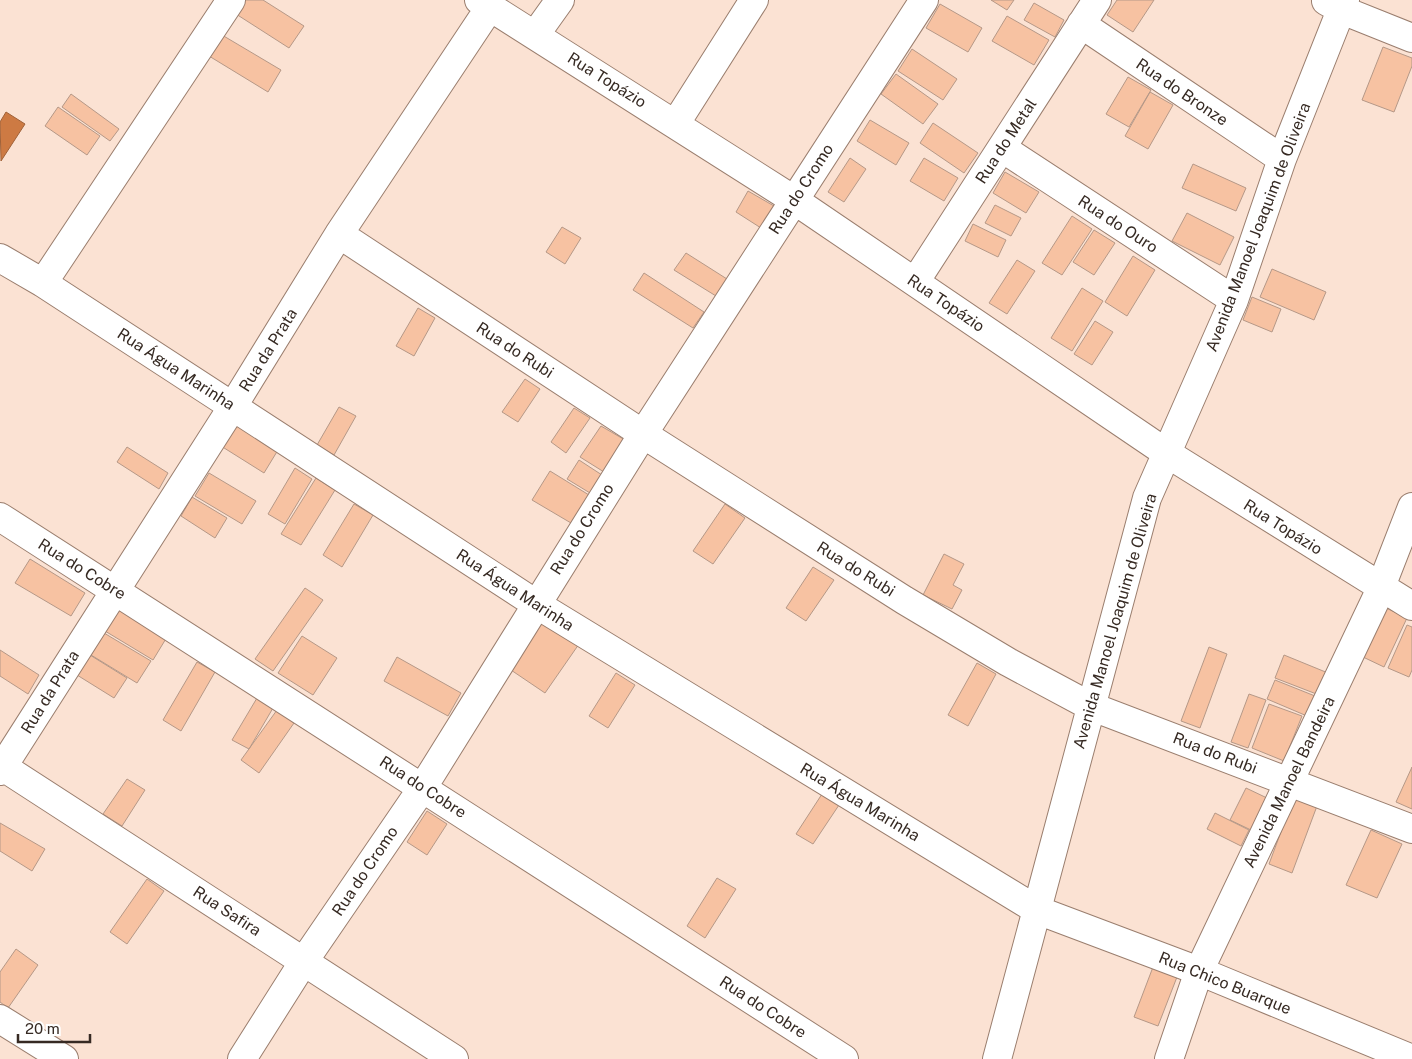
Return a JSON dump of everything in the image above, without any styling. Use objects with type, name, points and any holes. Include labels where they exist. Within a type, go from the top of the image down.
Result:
[{"type":"street","points":[[44,282],[231,0]]},
{"type":"street","points":[[535,35],[560,0]]},
{"type":"street","points":[[676,123],[754,0]]},
{"type":"street","name":"Rua do Cromo","points":[[242,1059],[304,961],[423,787],[643,434],[924,0]]},
{"type":"street","name":"Rua do Metal","points":[[915,282],[1097,0]]},
{"type":"street","name":"Rua Topázio","points":[[485,3],[794,200],[1168,454],[1412,606]]},
{"type":"street","name":"Rua da Prata","points":[[1,768],[233,406],[485,3]]},
{"type":"street","points":[[1337,3],[1412,38]]},
{"type":"street","name":"Avenida Manoel Joaquim de Oliveira","points":[[996,1059],[1038,910],[1090,706],[1147,498],[1168,454],[1234,300],[1337,3]]},
{"type":"street","name":"Rua do Bronze","points":[[1081,24],[1282,159]]},
{"type":"street","name":"Rua do Ouro","points":[[1002,148],[1234,300]]},
{"type":"street","name":"Rua do Rubi","points":[[339,234],[643,434],[912,604],[1008,662],[1090,706],[1412,829]]},
{"type":"street","name":"Rua Água Marinha","points":[[0,258],[44,282],[536,604],[1038,910]]},
{"type":"street","name":"Avenida Manoel Bandeira","points":[[1169,1059],[1199,971],[1381,588],[1412,507]]},
{"type":"street","name":"Rua do Cobre","points":[[0,517],[115,589],[844,1059]]},
{"type":"street","name":"Rua Safira","points":[[1,768],[454,1059]]},
{"type":"street","name":"Rua Chico Buarque","points":[[1038,910],[1199,971],[1412,1059]]},
{"type":"street","points":[[0,1019],[64,1059]]},
{"type":"shaded area","points":[[6,112],[25,124],[1,161],[0,122]]},
{"type":"building","points":[[245,0],[263,0],[304,26],[289,48],[236,14]]},
{"type":"building","points":[[991,0],[1014,0],[1007,10]]},
{"type":"building","points":[[1117,0],[1154,0],[1133,32],[1107,15]]},
{"type":"building","points":[[1034,3],[1064,20],[1055,37],[1024,20]]},
{"type":"building","points":[[940,4],[982,28],[968,52],[926,28]]},
{"type":"building","points":[[1007,16],[1049,40],[1034,65],[992,41]]},
{"type":"building","points":[[222,35],[281,70],[268,92],[209,56]]},
{"type":"building","points":[[1383,47],[1412,58],[1412,66],[1394,112],[1362,100]]},
{"type":"building","points":[[912,49],[957,79],[943,100],[898,71]]},
{"type":"building","points":[[896,74],[938,104],[923,124],[881,94]]},
{"type":"building","points":[[1128,77],[1151,90],[1129,127],[1106,114]]},
{"type":"building","points":[[1150,92],[1173,105],[1148,149],[1125,136]]},
{"type":"building","points":[[71,94],[119,129],[110,141],[62,107]]},
{"type":"building","points":[[58,107],[100,136],[87,155],[45,126]]},
{"type":"building","points":[[870,120],[909,143],[896,165],[857,141]]},
{"type":"building","points":[[933,123],[978,153],[964,173],[920,143]]},
{"type":"building","points":[[850,158],[866,169],[844,202],[828,192]]},
{"type":"building","points":[[924,158],[958,178],[944,201],[910,181]]},
{"type":"building","points":[[1193,164],[1246,188],[1236,211],[1182,188]]},
{"type":"building","points":[[1005,172],[1039,192],[1026,213],[993,193]]},
{"type":"building","points":[[748,191],[774,206],[761,228],[736,212]]},
{"type":"building","points":[[995,205],[1021,218],[1011,236],[985,223]]},
{"type":"building","points":[[1187,213],[1234,237],[1220,265],[1172,241]]},
{"type":"building","points":[[1072,216],[1092,229],[1062,275],[1042,263]]},
{"type":"building","points":[[973,224],[1006,240],[998,257],[965,241]]},
{"type":"building","points":[[562,227],[581,238],[565,264],[546,252]]},
{"type":"building","points":[[1094,230],[1115,243],[1094,275],[1073,262]]},
{"type":"building","points":[[686,253],[727,279],[716,296],[674,270]]},
{"type":"building","points":[[1133,256],[1155,270],[1127,316],[1105,302]]},
{"type":"building","points":[[1017,260],[1035,271],[1007,314],[989,303]]},
{"type":"building","points":[[1272,269],[1326,292],[1314,320],[1260,297]]},
{"type":"building","points":[[644,273],[704,312],[693,328],[633,290]]},
{"type":"building","points":[[1082,288],[1103,301],[1072,351],[1051,338]]},
{"type":"building","points":[[1252,297],[1281,309],[1272,332],[1243,320]]},
{"type":"building","points":[[418,308],[435,318],[414,356],[396,346]]},
{"type":"building","points":[[1095,321],[1113,332],[1092,365],[1074,354]]},
{"type":"building","points":[[525,379],[540,389],[518,422],[502,412]]},
{"type":"building","points":[[339,407],[356,416],[334,455],[317,445]]},
{"type":"building","points":[[574,408],[590,418],[566,453],[551,442]]},
{"type":"building","points":[[235,424],[278,450],[264,473],[221,446]]},
{"type":"building","points":[[601,426],[625,440],[604,472],[580,457]]},
{"type":"building","points":[[127,447],[168,473],[159,489],[117,462]]},
{"type":"building","points":[[579,460],[602,475],[590,493],[567,479]]},
{"type":"building","points":[[295,468],[312,479],[285,524],[268,514]]},
{"type":"building","points":[[550,471],[589,495],[571,523],[532,500]]},
{"type":"building","points":[[209,473],[256,501],[242,524],[195,496]]},
{"type":"building","points":[[316,478],[335,490],[301,545],[281,534]]},
{"type":"building","points":[[192,497],[227,518],[215,538],[181,516]]},
{"type":"building","points":[[354,504],[373,515],[342,567],[323,555]]},
{"type":"building","points":[[725,504],[745,518],[713,564],[693,551]]},
{"type":"building","points":[[944,554],[964,564],[953,585],[962,590],[952,609],[923,595]]},
{"type":"building","points":[[30,559],[85,593],[71,616],[15,583]]},
{"type":"building","points":[[813,567],[834,580],[806,621],[786,608]]},
{"type":"building","points":[[305,588],[323,600],[273,671],[255,659]]},
{"type":"building","points":[[119,608],[167,637],[153,660],[105,631]]},
{"type":"building","points":[[1386,608],[1407,618],[1384,667],[1363,657]]},
{"type":"building","points":[[541,619],[579,644],[545,693],[508,668]]},
{"type":"building","points":[[1407,625],[1412,627],[1412,670],[1409,677],[1388,668]]},
{"type":"building","points":[[104,633],[151,661],[137,683],[91,655]]},
{"type":"building","points":[[302,636],[337,658],[313,695],[278,673]]},
{"type":"building","points":[[1209,647],[1227,654],[1200,728],[1181,721]]},
{"type":"building","points":[[0,650],[39,675],[28,694],[0,676]]},
{"type":"building","points":[[90,655],[127,678],[114,698],[77,675]]},
{"type":"building","points":[[1284,655],[1328,673],[1319,695],[1275,678]]},
{"type":"building","points":[[397,657],[461,693],[448,716],[384,681]]},
{"type":"building","points":[[197,662],[215,672],[181,731],[163,720]]},
{"type":"building","points":[[977,663],[996,674],[968,726],[948,715]]},
{"type":"building","points":[[616,673],[635,685],[608,728],[589,716]]},
{"type":"building","points":[[1275,680],[1315,696],[1307,716],[1267,699]]},
{"type":"building","points":[[1249,694],[1266,700],[1248,748],[1231,742]]},
{"type":"building","points":[[257,698],[273,708],[249,749],[232,740]]},
{"type":"building","points":[[1269,704],[1302,716],[1284,761],[1252,748]]},
{"type":"building","points":[[277,710],[294,723],[259,773],[241,760]]},
{"type":"building","points":[[1412,767],[1412,809],[1396,802]]},
{"type":"building","points":[[127,779],[145,790],[122,826],[103,814]]},
{"type":"building","points":[[1246,788],[1267,798],[1251,830],[1230,820]]},
{"type":"building","points":[[822,794],[839,805],[813,844],[796,834]]},
{"type":"building","points":[[1294,797],[1317,806],[1292,873],[1269,864]]},
{"type":"building","points":[[427,811],[447,824],[427,855],[407,842]]},
{"type":"building","points":[[1215,813],[1249,830],[1241,846],[1207,829]]},
{"type":"building","points":[[0,823],[45,849],[32,871],[0,851]]},
{"type":"building","points":[[1371,830],[1402,844],[1377,898],[1346,885]]},
{"type":"building","points":[[717,878],[736,889],[705,938],[687,926]]},
{"type":"building","points":[[147,879],[164,891],[127,944],[110,932]]},
{"type":"building","points":[[16,949],[38,965],[8,1008],[0,1002],[0,972]]},
{"type":"building","points":[[1153,967],[1177,977],[1158,1026],[1134,1017]]}]
